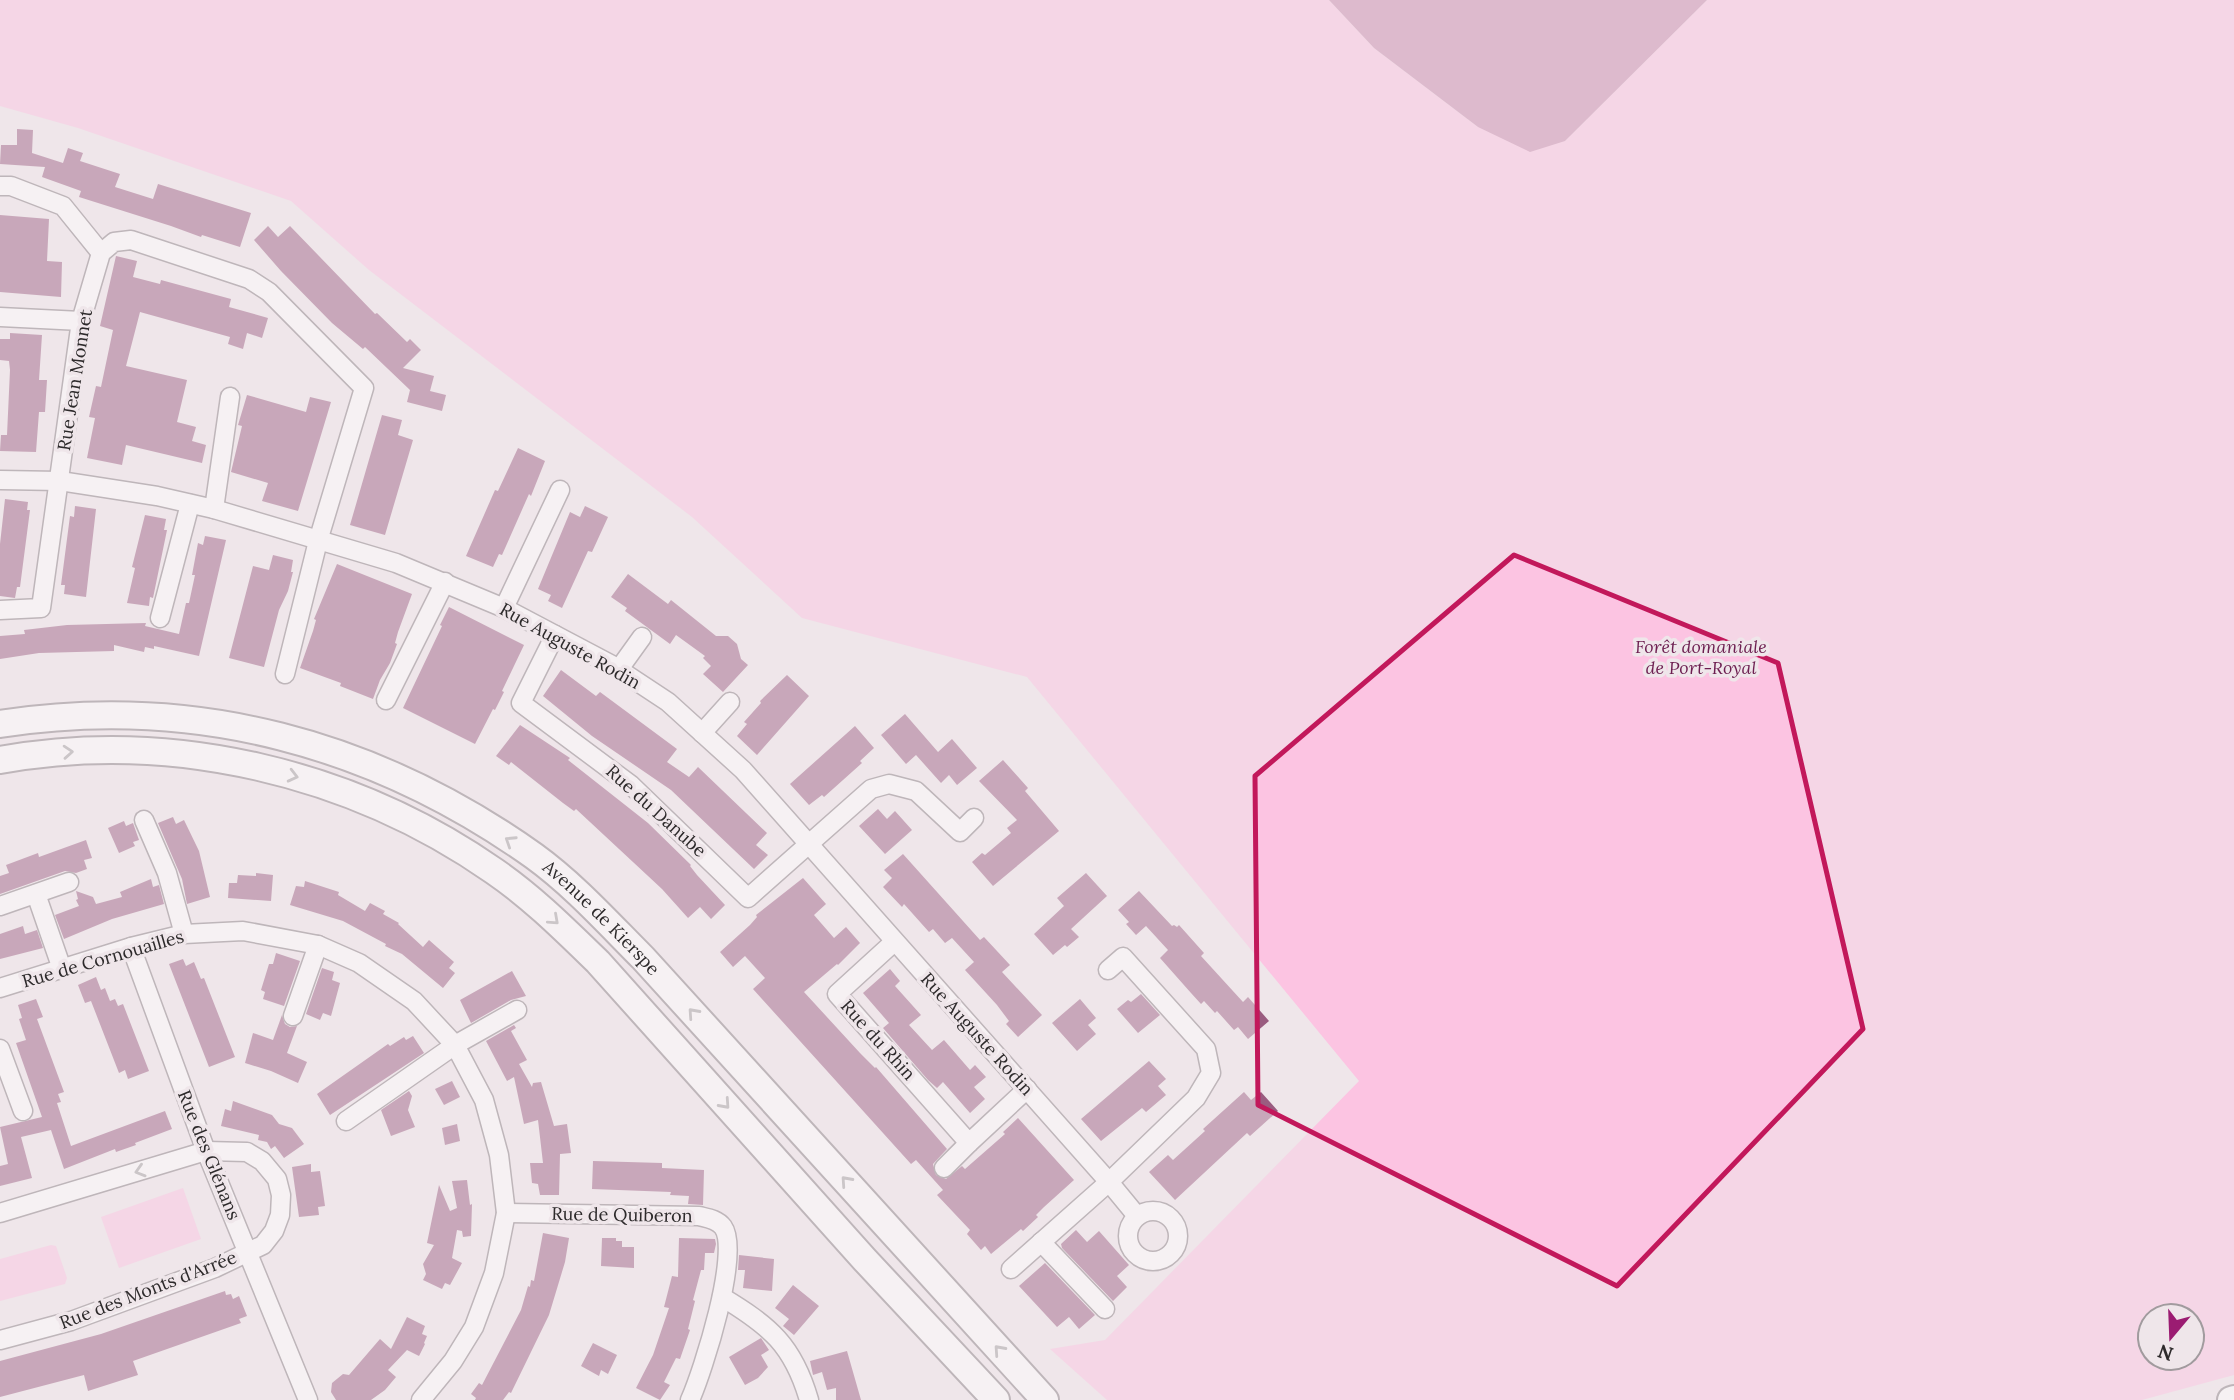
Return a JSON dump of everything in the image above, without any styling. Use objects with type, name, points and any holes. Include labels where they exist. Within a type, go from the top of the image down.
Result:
[{"type":"main road","name":"Avenue de Kierspe","points":[[0,724],[112,715],[178,718],[256,730],[319,747],[388,772],[468,814],[535,857],[582,897],[643,958],[1045,1400]]},
{"type":"main road","name":"Avenue de Kierspe","points":[[0,760],[33,754],[94,750],[160,751],[232,761],[303,778],[366,801],[432,833],[495,872],[550,916],[598,962],[865,1260],[996,1400]]},
{"type":"street","points":[[0,186],[11,186],[63,206],[101,253],[114,242],[131,240],[249,279],[269,292],[364,388],[318,541],[285,674]]},
{"type":"street","name":"Rue Jean Monnet","points":[[0,610],[41,608],[81,321],[101,253]]},
{"type":"street","points":[[0,317],[81,321]]},
{"type":"street","points":[[214,509],[230,397]]},
{"type":"street","name":"Rue Auguste Rodin","points":[[0,480],[60,481],[157,496],[214,509],[396,563],[504,608],[619,669],[668,702],[743,770],[1027,1088],[1137,1216]]},
{"type":"street","points":[[504,608],[560,490]]},
{"type":"street","points":[[160,618],[190,504]]},
{"type":"street","points":[[386,700],[445,582]]},
{"type":"street","name":"Rue du Danube","points":[[555,635],[521,703],[631,785],[748,898],[807,844]]},
{"type":"street","points":[[619,669],[642,637]]},
{"type":"street","points":[[702,733],[730,702]]},
{"type":"street","points":[[807,844],[872,789],[889,784],[916,791],[960,832],[974,818]]},
{"type":"street","points":[[144,820],[167,873],[184,934]]},
{"type":"street","points":[[0,906],[69,882]]},
{"type":"street","points":[[36,894],[62,969]]},
{"type":"street","name":"Rue de Cornouailles","points":[[0,988],[131,947],[184,934],[243,931],[317,945],[359,963],[414,1001],[455,1045],[484,1100],[499,1155],[506,1213],[494,1273],[474,1327],[453,1361],[421,1400]]},
{"type":"street","name":"Rue du Rhin","points":[[894,942],[837,994],[969,1143]]},
{"type":"street","points":[[293,1016],[317,945]]},
{"type":"street","name":"Rue des Glénans","points":[[131,947],[206,1151],[308,1400]]},
{"type":"street","points":[[1011,1269],[1109,1182],[1196,1098],[1211,1073],[1206,1049],[1124,957],[1108,970]]},
{"type":"street","points":[[346,1121],[455,1045],[517,1010]]},
{"type":"street","points":[[0,1049],[23,1111]]},
{"type":"street","points":[[944,1168],[1027,1088]]},
{"type":"street","name":"Rue des Monts d'Arrée","points":[[0,1213],[206,1151],[247,1153],[262,1161],[277,1179],[281,1195],[280,1215],[274,1231],[263,1245],[215,1268],[71,1321],[0,1340]]},
{"type":"street","name":"Rue de Quiberon","points":[[506,1213],[699,1216],[715,1220],[724,1228],[727,1241],[722,1297],[690,1400]]},
{"type":"street","points":[[1041,1242],[1105,1309]]},
{"type":"street","points":[[722,1297],[757,1319],[784,1344],[802,1376],[809,1400]]},
{"type":"highlighted area","points":[[1514,555],[1778,663],[1863,1029],[1617,1286],[1258,1105],[1255,776]]},
{"type":"green space","name":"Forêt domaniale de Port-Royal","points":[[0,0],[1329,0],[1374,48],[1478,127],[1565,141],[1707,0],[2234,0],[2234,1375],[2142,1400],[1107,1400],[1050,1349],[1105,1340],[1359,1081],[1027,677],[802,618],[692,517],[369,270],[291,201],[78,128],[0,106]]},
{"type":"green space","points":[[183,1188],[201,1239],[119,1268],[101,1217]]},
{"type":"green space","points":[[51,1245],[56,1246],[67,1278],[65,1284],[0,1301],[0,1259]]},
{"type":"shaded area","points":[[1329,0],[1707,0],[1565,141],[1530,152],[1478,127],[1374,48]]},
{"type":"building","points":[[17,129],[33,130],[32,153],[63,163],[68,148],[83,153],[80,161],[120,174],[115,187],[153,199],[158,184],[251,213],[240,247],[79,197],[81,191],[42,177],[45,167],[0,164],[1,145],[17,145]]},
{"type":"building","points":[[0,215],[49,219],[47,261],[62,262],[61,297],[0,292]]},
{"type":"building","points":[[268,226],[278,237],[290,226],[375,314],[407,342],[410,339],[421,350],[403,368],[434,376],[430,391],[446,395],[442,411],[407,402],[410,390],[365,347],[363,349],[332,323],[281,271],[254,240]]},
{"type":"building","points":[[116,256],[137,261],[133,277],[160,284],[161,280],[231,299],[229,307],[268,318],[262,338],[247,333],[243,349],[228,344],[230,337],[140,312],[126,366],[187,380],[177,422],[196,427],[192,441],[206,445],[202,463],[126,445],[122,465],[87,458],[95,418],[89,417],[96,386],[101,387],[113,330],[100,326]]},
{"type":"building","points":[[10,333],[42,335],[39,380],[47,380],[45,412],[39,412],[36,452],[0,451],[1,435],[7,435],[10,370],[9,361],[0,360],[0,339],[10,339]]},
{"type":"building","points":[[247,395],[306,412],[310,397],[331,402],[298,511],[262,501],[268,483],[231,472],[242,426],[238,425]]},
{"type":"building","points":[[382,415],[402,420],[398,435],[413,440],[385,535],[350,525]]},
{"type":"building","points":[[518,448],[545,461],[531,496],[529,494],[502,555],[499,554],[493,567],[466,556],[495,490],[498,491]]},
{"type":"building","points":[[5,499],[28,502],[27,510],[30,510],[20,587],[17,587],[15,598],[0,596],[0,544]]},
{"type":"building","points":[[75,506],[96,509],[86,597],[64,594],[65,585],[61,585],[70,516],[74,517]]},
{"type":"building","points":[[585,506],[608,517],[592,552],[588,551],[562,608],[548,601],[551,595],[538,589],[570,512],[580,517]]},
{"type":"building","points":[[145,515],[166,519],[164,530],[167,530],[149,606],[127,603],[135,568],[132,567]]},
{"type":"building","points":[[205,536],[226,540],[199,656],[154,646],[154,649],[145,647],[144,652],[114,645],[114,651],[39,653],[0,659],[0,636],[25,634],[24,630],[67,625],[146,623],[145,626],[179,634],[195,575],[192,575],[198,543],[203,545]]},
{"type":"building","points":[[273,555],[293,560],[293,572],[279,610],[264,667],[229,658],[253,566],[269,570]]},
{"type":"building","points":[[337,564],[412,594],[390,663],[373,699],[340,686],[341,683],[300,668],[313,631],[314,619]]},
{"type":"building","points":[[628,574],[668,604],[671,600],[716,636],[728,636],[737,644],[741,659],[748,665],[723,692],[703,674],[711,666],[703,658],[705,656],[676,635],[670,644],[625,611],[627,608],[611,597]]},
{"type":"building","points":[[449,607],[524,645],[502,691],[504,692],[475,744],[403,708]]},
{"type":"building","points":[[561,670],[596,696],[600,692],[677,749],[667,762],[689,777],[698,767],[767,833],[756,845],[768,855],[754,869],[671,790],[592,736],[543,696]]},
{"type":"building","points":[[787,675],[809,696],[757,755],[737,736],[760,701]]},
{"type":"building","points":[[905,714],[938,752],[952,739],[977,768],[957,785],[949,775],[941,783],[916,755],[906,764],[881,735]]},
{"type":"building","points":[[520,725],[570,758],[568,760],[648,823],[691,865],[725,905],[711,919],[700,907],[688,918],[662,889],[576,809],[574,811],[511,762],[509,765],[496,756]]},
{"type":"building","points":[[855,726],[874,748],[860,761],[862,763],[824,797],[822,795],[809,805],[790,784]]},
{"type":"building","points":[[1003,760],[1028,788],[1025,791],[1059,831],[993,886],[972,862],[982,853],[985,855],[1011,833],[1007,828],[1017,820],[979,781]]},
{"type":"building","points":[[878,809],[887,819],[895,811],[912,830],[885,854],[859,826]]},
{"type":"building","points":[[173,817],[176,824],[184,820],[199,851],[210,897],[187,904],[182,879],[158,823]]},
{"type":"building","points":[[124,821],[126,826],[133,823],[139,840],[133,842],[135,846],[119,853],[108,828]]},
{"type":"building","points":[[86,840],[92,858],[84,860],[87,869],[76,873],[65,871],[0,894],[0,876],[9,873],[6,865],[38,853],[39,857]]},
{"type":"building","points":[[903,854],[980,940],[984,937],[1010,965],[1002,972],[1042,1015],[1018,1037],[1006,1024],[1009,1021],[997,1005],[965,970],[974,962],[952,938],[945,943],[933,929],[929,932],[904,904],[902,907],[883,887],[892,878],[884,870]]},
{"type":"building","points":[[256,873],[273,875],[271,901],[228,898],[229,883],[237,883],[238,875],[256,876]]},
{"type":"building","points":[[1086,873],[1107,896],[1071,929],[1079,937],[1053,955],[1034,934],[1064,906],[1057,898]]},
{"type":"building","points":[[803,878],[826,904],[814,915],[834,938],[846,927],[860,943],[804,992],[876,1067],[947,1149],[933,1164],[936,1175],[946,1179],[962,1166],[965,1169],[1005,1134],[1003,1132],[1018,1118],[1074,1180],[1036,1215],[1038,1217],[1023,1231],[1021,1229],[991,1254],[985,1246],[981,1250],[967,1234],[970,1230],[937,1195],[943,1190],[916,1160],[911,1164],[753,989],[765,978],[745,956],[733,967],[720,952],[750,925],[756,915]]},
{"type":"building","points":[[151,879],[153,887],[159,885],[164,904],[112,919],[64,939],[55,915],[79,906],[76,891],[93,897],[96,904],[122,897],[120,892]]},
{"type":"building","points":[[305,881],[339,892],[338,895],[365,911],[370,903],[385,911],[383,914],[399,923],[423,947],[429,940],[454,962],[449,968],[455,973],[443,988],[402,954],[385,946],[386,944],[343,921],[290,905],[296,886],[304,887]]},
{"type":"building","points":[[1139,891],[1172,926],[1179,925],[1204,953],[1201,956],[1243,1002],[1248,997],[1269,1021],[1248,1039],[1238,1027],[1234,1030],[1204,1001],[1201,1004],[1160,958],[1168,950],[1146,926],[1136,935],[1118,910]]},
{"type":"building","points":[[23,926],[25,934],[37,930],[43,948],[0,959],[0,934]]},
{"type":"building","points":[[276,953],[300,961],[284,1006],[263,999],[265,992],[261,990],[269,964],[273,964]]},
{"type":"building","points":[[183,959],[186,966],[194,962],[201,979],[204,978],[235,1057],[209,1067],[169,964]]},
{"type":"building","points":[[322,968],[334,972],[332,980],[340,983],[331,1016],[323,1013],[320,1020],[306,1014]]},
{"type":"building","points":[[890,969],[900,981],[895,986],[921,1015],[909,1025],[932,1050],[944,1040],[970,1070],[975,1065],[986,1077],[974,1087],[985,1099],[970,1113],[943,1082],[937,1088],[928,1080],[883,1028],[889,1023],[863,993]]},
{"type":"building","points":[[512,971],[526,996],[511,1000],[471,1023],[460,1000]]},
{"type":"building","points":[[96,977],[101,990],[105,988],[110,1001],[115,999],[118,1006],[123,1004],[149,1071],[128,1079],[125,1070],[119,1073],[91,1001],[85,1003],[78,985]]},
{"type":"building","points":[[1141,994],[1160,1015],[1138,1033],[1117,1009]]},
{"type":"building","points":[[36,999],[43,1017],[37,1019],[64,1092],[58,1094],[61,1102],[57,1103],[71,1146],[165,1111],[172,1129],[135,1143],[136,1145],[116,1152],[115,1149],[64,1169],[51,1130],[21,1137],[32,1178],[0,1186],[0,1166],[8,1164],[0,1127],[42,1117],[16,1043],[26,1040],[19,1019],[22,1018],[18,1005]]},
{"type":"building","points":[[1080,999],[1096,1018],[1088,1025],[1096,1034],[1077,1051],[1052,1023]]},
{"type":"building","points":[[282,1015],[285,1024],[290,1027],[297,1026],[287,1053],[307,1062],[298,1083],[245,1063],[253,1033],[273,1040]]},
{"type":"building","points":[[514,1025],[516,1028],[511,1031],[527,1060],[519,1064],[532,1087],[533,1083],[541,1082],[554,1126],[567,1124],[571,1153],[560,1154],[559,1195],[540,1195],[538,1184],[532,1183],[530,1163],[543,1163],[538,1120],[524,1124],[514,1077],[507,1081],[486,1041]]},
{"type":"building","points":[[413,1036],[424,1053],[330,1115],[317,1094],[388,1044],[390,1046],[404,1037],[406,1040]]},
{"type":"building","points":[[1149,1061],[1166,1079],[1158,1086],[1166,1095],[1146,1112],[1142,1108],[1101,1141],[1081,1119]]},
{"type":"building","points":[[452,1081],[460,1097],[444,1105],[435,1089]]},
{"type":"building","points":[[409,1091],[412,1096],[408,1110],[415,1127],[391,1136],[381,1110]]},
{"type":"building","points":[[1244,1092],[1251,1100],[1261,1092],[1278,1111],[1250,1136],[1247,1133],[1175,1200],[1149,1172],[1168,1155],[1173,1160]]},
{"type":"building","points":[[233,1101],[272,1115],[279,1124],[292,1128],[304,1144],[284,1158],[275,1146],[271,1149],[267,1142],[258,1140],[259,1135],[221,1126],[225,1109],[231,1111]]},
{"type":"building","points":[[457,1124],[460,1141],[445,1145],[442,1128]]},
{"type":"building","points":[[593,1161],[662,1163],[662,1168],[704,1170],[703,1205],[688,1204],[689,1196],[670,1195],[671,1192],[592,1189]]},
{"type":"building","points":[[311,1164],[311,1172],[320,1171],[325,1206],[318,1207],[319,1215],[299,1217],[292,1167]]},
{"type":"building","points":[[467,1180],[470,1205],[472,1204],[471,1236],[463,1237],[462,1231],[457,1230],[452,1258],[462,1263],[450,1285],[445,1283],[442,1289],[423,1280],[426,1274],[423,1264],[434,1245],[427,1243],[439,1185],[450,1211],[457,1208],[452,1181]]},
{"type":"building","points":[[1076,1230],[1087,1242],[1099,1231],[1129,1265],[1117,1276],[1127,1287],[1113,1301],[1062,1248],[1061,1244]]},
{"type":"building","points":[[543,1233],[569,1238],[565,1262],[549,1315],[511,1393],[503,1400],[475,1400],[471,1394],[479,1383],[482,1385],[521,1310],[531,1280],[534,1281]]},
{"type":"building","points":[[602,1238],[616,1238],[616,1241],[622,1241],[622,1247],[634,1247],[634,1268],[601,1266]]},
{"type":"building","points":[[679,1238],[715,1239],[716,1244],[714,1253],[705,1253],[704,1270],[701,1270],[693,1300],[690,1330],[680,1359],[676,1358],[664,1382],[670,1385],[660,1400],[636,1388],[653,1355],[669,1308],[664,1307],[672,1276],[678,1277]]},
{"type":"building","points":[[739,1255],[774,1259],[772,1291],[743,1288],[745,1270],[738,1270]]},
{"type":"building","points":[[1045,1263],[1095,1315],[1079,1329],[1069,1317],[1057,1327],[1019,1286]]},
{"type":"building","points":[[793,1285],[819,1306],[794,1335],[783,1326],[789,1319],[775,1308]]},
{"type":"building","points":[[225,1291],[226,1295],[231,1294],[233,1299],[239,1296],[247,1316],[239,1319],[241,1323],[133,1361],[138,1375],[88,1391],[84,1375],[0,1397],[0,1361],[101,1334]]},
{"type":"building","points":[[407,1317],[425,1326],[422,1334],[427,1336],[419,1356],[407,1350],[388,1370],[396,1377],[385,1390],[371,1400],[336,1400],[331,1392],[332,1383],[343,1374],[349,1375],[380,1339],[391,1349]]},
{"type":"building","points":[[761,1338],[769,1350],[761,1355],[768,1367],[758,1378],[745,1385],[729,1357]]},
{"type":"building","points":[[593,1343],[617,1355],[608,1374],[601,1370],[599,1376],[581,1366]]},
{"type":"building","points":[[847,1351],[861,1400],[836,1400],[836,1388],[827,1390],[822,1372],[813,1375],[810,1361]]}]
